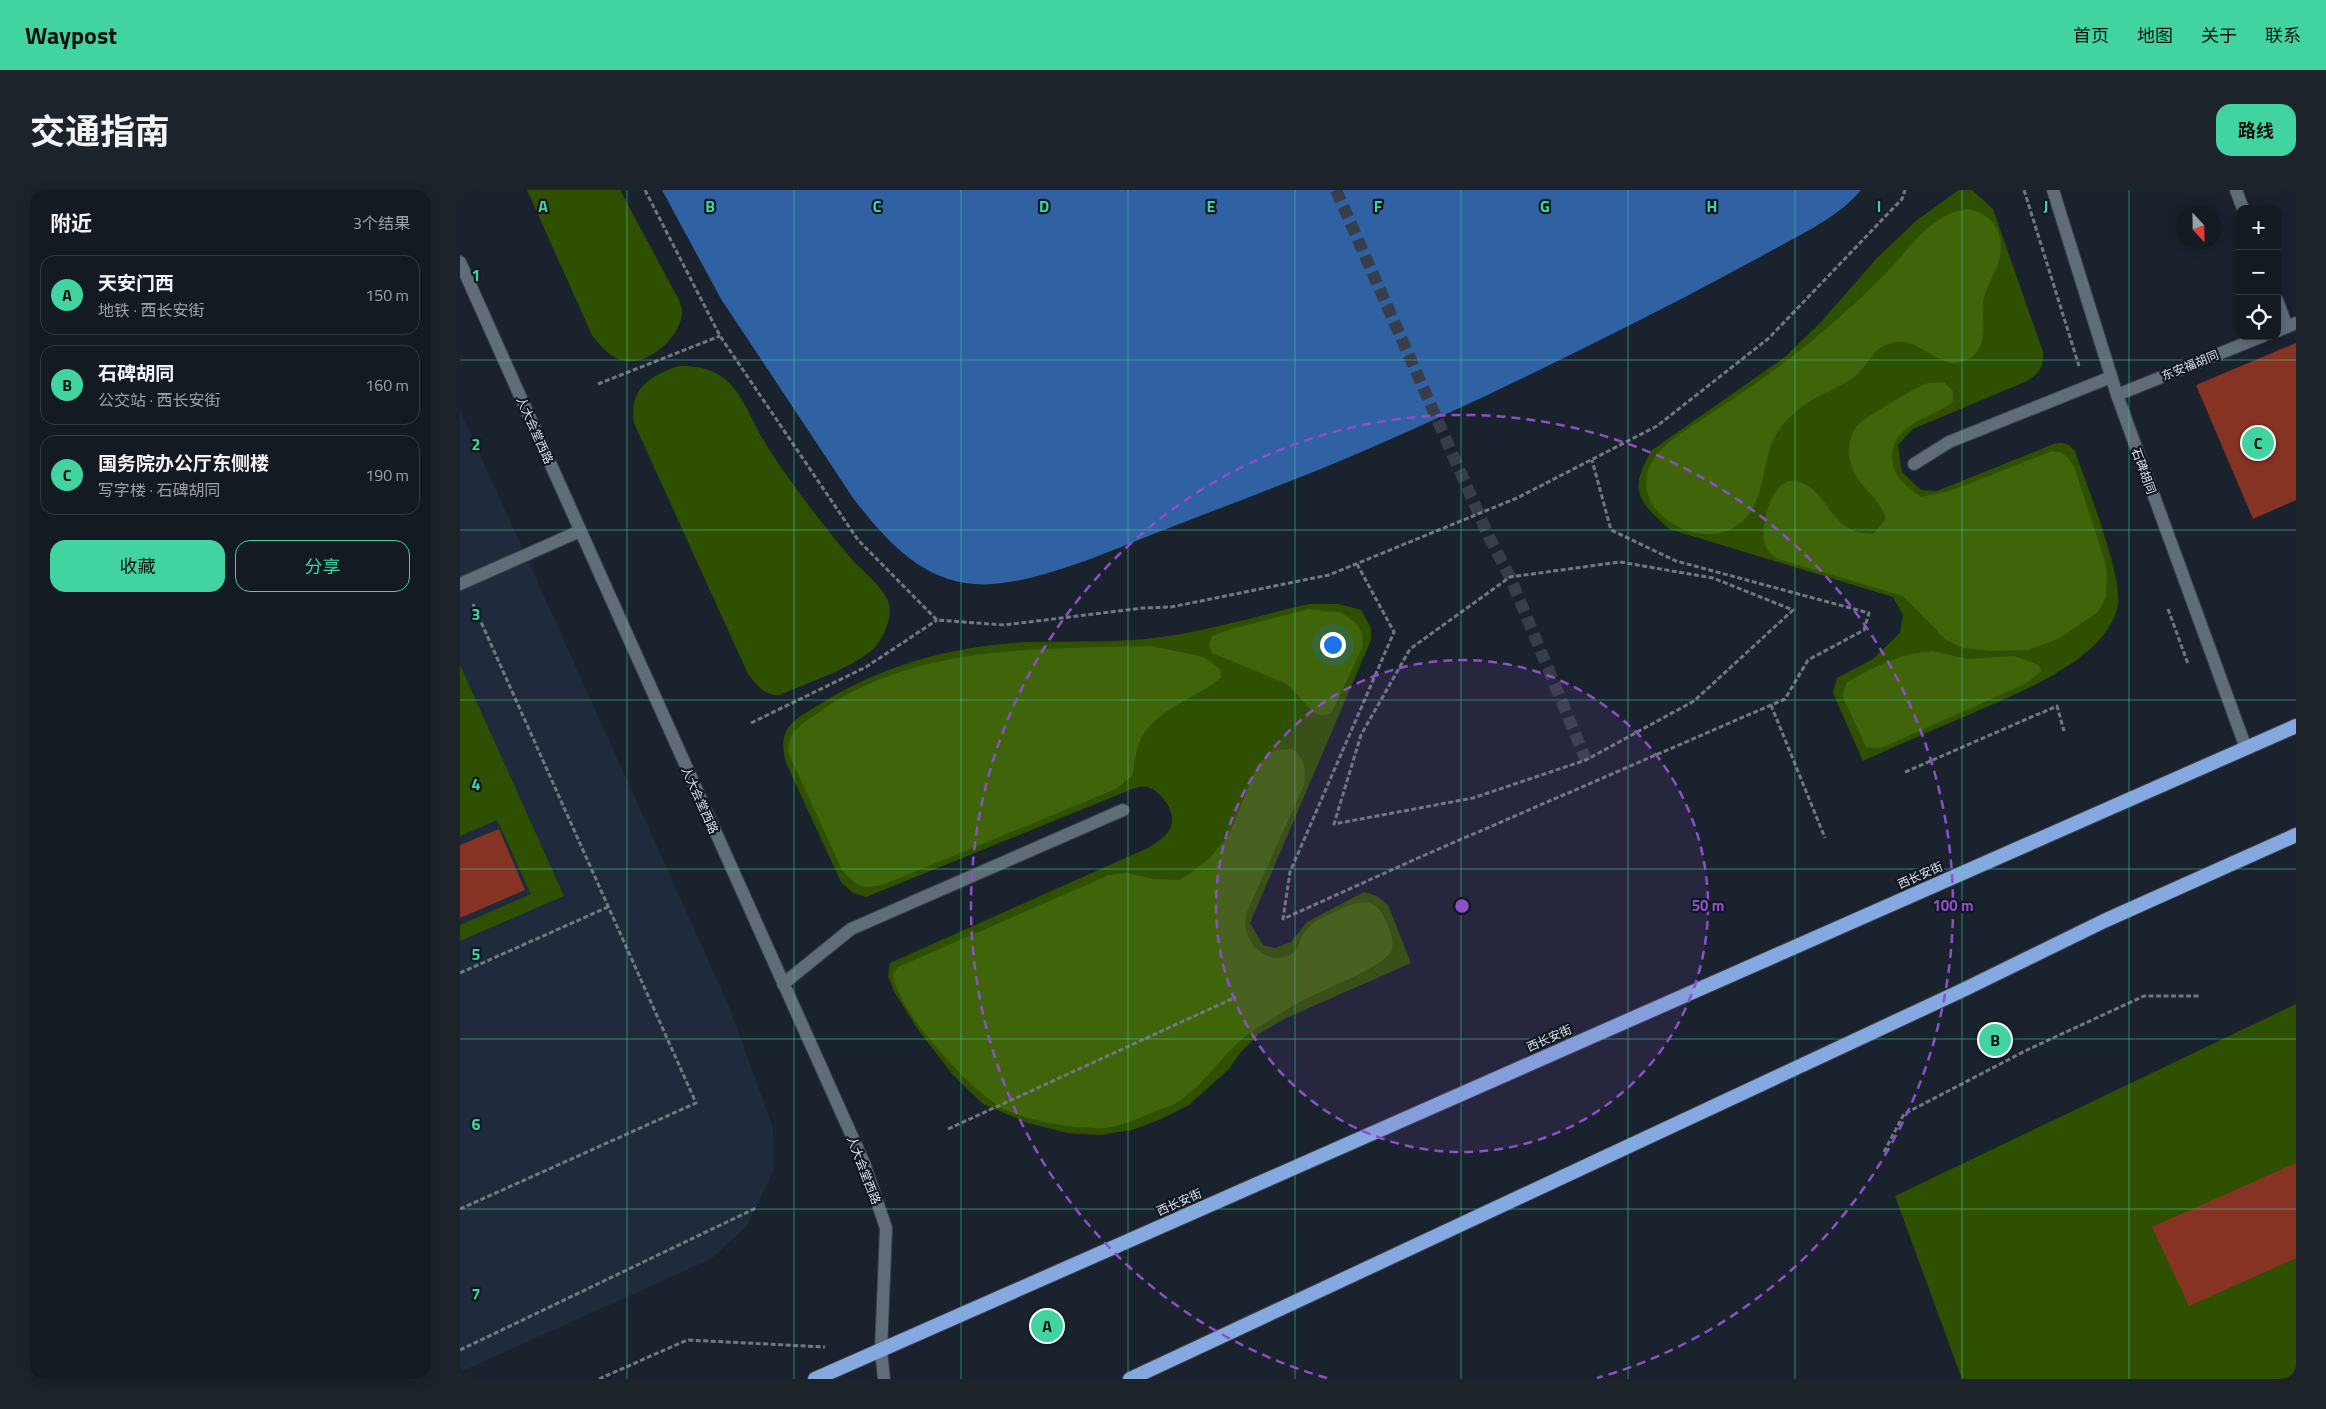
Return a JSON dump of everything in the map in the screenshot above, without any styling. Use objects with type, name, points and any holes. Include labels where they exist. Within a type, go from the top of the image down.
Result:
[{"type":"highway","name":"西长安街","points":[[815,1379],[2296,726]]},
{"type":"highway","points":[[1130,1379],[1963,990],[2104,921],[2296,835]]},
{"type":"street","name":"石碑胡同","points":[[2053,190],[2117,395],[2246,748]]},
{"type":"street","points":[[2236,190],[2242,205]]},
{"type":"street","name":"人大会堂西路","points":[[460,262],[864,1163],[886,1228],[881,1350],[884,1379]]},
{"type":"street","points":[[2281,311],[2287,327]]},
{"type":"street","name":"东安福胡同","points":[[2117,395],[2253,340]]},
{"type":"street","points":[[1914,464],[1949,442],[2111,377]]},
{"type":"street","points":[[462,583],[580,531]]},
{"type":"street","points":[[783,984],[850,929],[1123,810]]},
{"type":"path","points":[[645,190],[720,336],[858,540],[938,620]]},
{"type":"path","points":[[750,723],[866,667],[938,620],[1004,625],[1143,608],[1171,608],[1329,575],[1517,498],[1657,426],[1769,338],[1902,199],[1905,190]]},
{"type":"path","points":[[598,384],[720,336]]},
{"type":"path","points":[[1357,564],[1394,632],[1290,872],[1283,919],[1418,858],[1785,699],[1808,660],[1864,630],[1869,613],[1676,561],[1611,530],[1592,460]]},
{"type":"path","points":[[1620,562],[1713,578],[1793,610],[1694,701],[1586,760],[1473,798],[1334,824],[1361,735],[1410,649],[1510,577],[1620,562]]},
{"type":"path","points":[[460,1208],[696,1103],[462,583]]},
{"type":"path","points":[[1771,705],[1825,838]]},
{"type":"path","points":[[1905,772],[2057,706],[2064,731]]},
{"type":"path","points":[[460,973],[608,907]]},
{"type":"path","points":[[1884,1152],[1904,1114],[2027,1050],[2144,996],[2201,996]]},
{"type":"path","points":[[948,1130],[1236,997]]},
{"type":"path","points":[[460,1350],[756,1208]]},
{"type":"path","points":[[599,1379],[687,1340],[832,1348]]},
{"type":"shaded area","points":[[460,410],[729,1006],[773,1128],[774,1169],[747,1226],[711,1259],[460,1372]]},
{"type":"green space","points":[[527,190],[620,190],[679,300],[682,312],[681,321],[670,339],[654,354],[634,361],[620,360],[606,351],[592,335]]},
{"type":"green space","points":[[1959,190],[1972,190],[1993,209],[2043,352],[2043,362],[2038,373],[2027,381],[1913,429],[1898,445],[1902,472],[1921,490],[1937,491],[2054,444],[2063,443],[2067,445],[2075,451],[2102,528],[2115,572],[2118,604],[2111,624],[2097,643],[2055,674],[2031,687],[1863,761],[1833,693],[1837,678],[1873,659],[1900,633],[1903,615],[1893,597],[1669,529],[1649,510],[1643,501],[1639,485],[1640,475],[1652,450],[1785,357],[1821,322],[1877,258],[1917,220]]},
{"type":"green space","points":[[1966,209],[1974,210],[1991,221],[1998,233],[2001,248],[1997,267],[1984,298],[1982,341],[1974,355],[1966,360],[1953,363],[1937,358],[1918,347],[1904,342],[1888,344],[1882,347],[1853,378],[1804,405],[1781,427],[1770,448],[1762,483],[1754,506],[1740,524],[1716,534],[1701,534],[1673,524],[1661,515],[1652,503],[1647,490],[1647,476],[1650,466],[1661,450],[1676,437],[1732,400],[1808,344],[1869,289],[1930,226],[1953,213]]},
{"type":"green space","points":[[679,366],[699,367],[714,372],[726,380],[735,390],[767,446],[796,488],[849,556],[885,595],[890,614],[886,627],[876,646],[863,657],[829,675],[780,695],[766,692],[748,674],[634,423],[633,411],[638,392],[651,379]]},
{"type":"green space","points":[[1944,382],[1953,391],[1953,402],[1915,422],[1899,435],[1894,444],[1892,462],[1894,469],[1900,479],[1921,497],[1950,491],[2050,452],[2064,454],[2074,466],[2104,558],[2107,574],[2106,597],[2098,612],[2058,639],[2028,650],[1990,651],[1963,648],[1946,640],[1903,596],[1778,559],[1766,547],[1763,533],[1766,513],[1775,493],[1781,485],[1789,481],[1797,481],[1814,491],[1838,520],[1846,526],[1856,532],[1873,534],[1886,519],[1879,505],[1860,482],[1852,468],[1849,458],[1849,447],[1853,432],[1867,418],[1911,391],[1927,383]]},
{"type":"green space","points":[[1309,604],[1338,604],[1361,610],[1371,628],[1371,640],[1250,923],[1263,945],[1275,948],[1291,942],[1307,922],[1364,892],[1377,896],[1388,905],[1411,963],[1284,1019],[1260,1033],[1241,1052],[1229,1069],[1189,1105],[1161,1119],[1132,1130],[1099,1135],[1067,1133],[1028,1123],[983,1104],[953,1075],[919,1031],[895,993],[888,976],[890,963],[1148,848],[1158,842],[1171,827],[1172,816],[1167,804],[1159,794],[1150,788],[1135,788],[866,897],[853,893],[841,882],[786,763],[783,741],[790,726],[812,709],[871,677],[897,667],[951,652],[978,647],[1033,642],[1113,641],[1161,637]]},
{"type":"green space","points":[[1309,609],[1342,613],[1356,623],[1362,633],[1363,646],[1332,712],[1324,715],[1319,715],[1312,711],[1287,684],[1212,653],[1209,645],[1212,636],[1235,628]]},
{"type":"green space","points":[[1151,646],[1204,657],[1220,669],[1221,678],[1161,716],[1151,725],[1143,736],[1137,750],[1132,776],[1116,789],[885,884],[871,887],[861,886],[842,870],[788,752],[794,732],[803,723],[858,689],[897,673],[938,662],[980,654],[1023,650]]},
{"type":"green space","points":[[1932,651],[1968,659],[2014,656],[2039,665],[2041,672],[2025,684],[1881,748],[1866,747],[1842,695],[1847,682],[1898,658]]},
{"type":"green space","points":[[460,665],[564,896],[460,941],[460,925],[531,894],[497,820],[460,836]]},
{"type":"green space","points":[[1293,749],[1304,765],[1304,785],[1246,914],[1245,923],[1250,940],[1262,953],[1270,957],[1288,956],[1295,951],[1304,933],[1315,921],[1355,903],[1369,903],[1381,912],[1392,938],[1392,949],[1388,956],[1378,964],[1305,999],[1258,1027],[1237,1043],[1190,1093],[1178,1102],[1117,1126],[1105,1128],[1081,1127],[1036,1120],[1000,1107],[961,1074],[911,1015],[903,1002],[893,975],[898,967],[1109,875],[1126,873],[1154,879],[1179,880],[1209,859],[1229,835],[1258,764],[1275,750]]},
{"type":"green space","points":[[2296,1004],[2296,1379],[1962,1379],[1895,1196]]},
{"type":"water","points":[[662,190],[1861,190],[1844,207],[1824,221],[1723,277],[1571,355],[1415,429],[1298,478],[1099,556],[1046,574],[1020,580],[996,584],[974,584],[955,581],[920,566],[877,528],[853,498],[721,299]]},
{"type":"building","points":[[2296,343],[2296,500],[2253,519],[2196,385]]},
{"type":"building","points":[[499,829],[525,890],[460,918],[460,845]]},
{"type":"building","points":[[2296,1163],[2296,1258],[2189,1306],[2152,1227]]},
{"type":"tunnel","points":[[1336,190],[1489,537],[1510,577],[1586,760]]},
{"type":"place","name":"国务院办公厅东侧楼","points":[[2258,443]]},
{"type":"place","name":"石碑胡同","points":[[1995,1040]]},
{"type":"place","name":"天安门西","points":[[1047,1326]]}]
